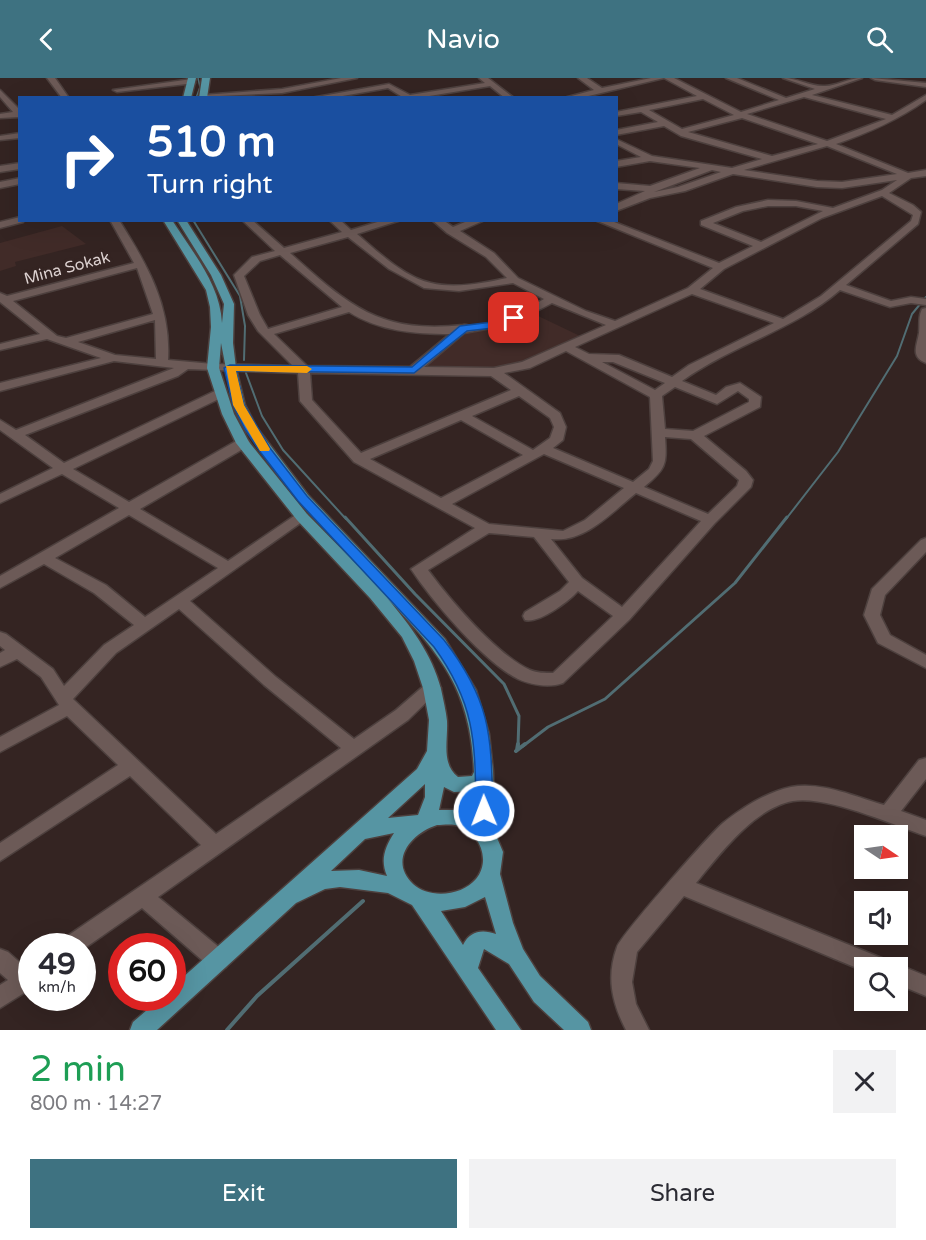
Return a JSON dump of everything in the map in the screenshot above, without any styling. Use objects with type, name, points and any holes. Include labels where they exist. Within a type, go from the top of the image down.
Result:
[{"type":"main road","points":[[203,96],[206,78]]},
{"type":"main road","points":[[188,96],[192,80]]},
{"type":"main road","points":[[168,222],[211,290],[216,307],[213,368],[221,393],[243,443],[302,517],[376,594],[409,635],[432,688],[438,720],[435,797],[422,821],[400,837],[393,850],[394,871],[436,920],[491,1008],[510,1030]]},
{"type":"main road","points":[[182,222],[216,275],[229,304],[227,343],[230,368],[238,405],[250,429],[303,498],[439,643],[455,665],[476,706],[483,741],[485,835]]},
{"type":"main road","points":[[437,747],[443,776],[454,785],[478,783],[484,771]]},
{"type":"main road","points":[[141,1030],[424,774],[437,747]]},
{"type":"main road","points":[[286,898],[332,879],[348,879],[412,894],[435,903],[453,902],[469,897],[482,887],[491,875],[494,861],[492,847],[485,835],[473,825],[458,819],[442,817],[359,833]]},
{"type":"main road","points":[[491,875],[505,932],[519,961],[540,993],[580,1030]]},
{"type":"main road","points":[[467,969],[469,949],[477,942],[487,939],[499,944],[519,961]]},
{"type":"street","points":[[51,78],[64,96]]},
{"type":"street","points":[[214,96],[302,88],[319,81],[353,78]]},
{"type":"street","points":[[413,96],[438,87],[501,78]]},
{"type":"street","points":[[582,78],[601,91]]},
{"type":"street","points":[[577,96],[661,78]]},
{"type":"street","points":[[668,78],[741,115],[825,142],[886,165],[908,176]]},
{"type":"street","points":[[730,78],[788,101]]},
{"type":"street","points":[[787,78],[823,89]]},
{"type":"street","points":[[680,132],[858,78]]},
{"type":"street","points":[[875,78],[926,85]]},
{"type":"street","points":[[111,81],[118,94],[192,80]]},
{"type":"street","points":[[487,80],[509,96]]},
{"type":"street","points":[[326,96],[389,86],[408,96]]},
{"type":"street","points":[[302,88],[308,96]]},
{"type":"street","points":[[0,93],[18,113]]},
{"type":"street","points":[[806,95],[892,118]]},
{"type":"street","points":[[618,114],[703,97]]},
{"type":"street","points":[[618,186],[673,194],[733,170],[825,142],[892,118],[909,110],[926,97]]},
{"type":"street","points":[[642,109],[680,132],[772,159]]},
{"type":"street","points":[[909,110],[926,112]]},
{"type":"street","points":[[0,116],[18,114]]},
{"type":"street","points":[[618,134],[665,123]]},
{"type":"street","points":[[0,138],[18,135]]},
{"type":"street","points":[[618,142],[650,158]]},
{"type":"street","points":[[618,163],[650,158],[817,184],[842,185],[926,173]]},
{"type":"street","points":[[0,170],[18,166]]},
{"type":"street","points":[[618,207],[649,192],[713,167]]},
{"type":"street","points":[[5,303],[49,335],[114,358],[213,368],[494,372],[526,365],[692,290],[720,267],[819,216],[882,193],[908,176]]},
{"type":"street","points":[[0,185],[18,182]]},
{"type":"street","points":[[656,395],[671,382],[784,323],[825,298],[915,222],[918,214],[910,207],[882,193]]},
{"type":"street","points":[[763,246],[704,224],[765,201],[798,203],[834,210]]},
{"type":"street","points":[[0,225],[18,220]]},
{"type":"street","points":[[115,222],[157,300],[164,345],[162,363]]},
{"type":"street","points":[[248,222],[350,308],[383,325],[409,329],[464,328],[502,324],[551,299]]},
{"type":"street","points":[[336,222],[414,281],[430,287],[491,285],[514,280]]},
{"type":"street","points":[[390,222],[286,253],[256,259],[239,275],[254,315],[266,333],[304,369],[306,401],[358,459],[486,528],[565,536],[590,523],[655,471],[660,461],[656,395]]},
{"type":"street","points":[[439,222],[490,255],[514,280],[551,299],[617,325]]},
{"type":"street","points":[[450,231],[476,222]]},
{"type":"street","points":[[604,222],[720,267]]},
{"type":"street","name":"Mina Sokak","points":[[5,303],[138,265]]},
{"type":"street","points":[[838,286],[890,304],[924,304],[922,325],[925,335],[920,346],[922,355],[926,359]]},
{"type":"street","points":[[692,290],[784,323]]},
{"type":"street","points":[[266,333],[350,308]]},
{"type":"street","points":[[66,342],[161,315]]},
{"type":"street","points":[[414,370],[464,328]]},
{"type":"street","points":[[0,347],[49,335]]},
{"type":"street","points":[[566,347],[656,395]]},
{"type":"street","points":[[0,387],[114,358]]},
{"type":"street","points":[[589,358],[615,358],[717,400],[729,390],[740,387],[755,397],[756,404],[695,435],[658,432]]},
{"type":"street","points":[[14,435],[174,373],[185,366]]},
{"type":"street","points":[[442,503],[556,440],[560,428],[555,416],[494,372]]},
{"type":"street","points":[[358,459],[520,391]]},
{"type":"street","points":[[0,499],[221,393]]},
{"type":"street","points":[[463,416],[538,452],[635,488],[710,520]]},
{"type":"street","points":[[0,424],[63,469],[229,568]]},
{"type":"street","points":[[486,528],[419,569],[428,583],[497,655],[521,673],[544,680],[557,679],[623,616],[710,520],[744,487],[746,480],[695,435]]},
{"type":"street","points":[[0,583],[243,443]]},
{"type":"street","points":[[0,745],[66,702],[110,649],[302,517]]},
{"type":"street","points":[[540,535],[577,582],[623,616]]},
{"type":"street","points":[[926,543],[878,593],[872,615],[884,639],[926,662]]},
{"type":"street","points":[[43,557],[100,589],[146,625]]},
{"type":"street","points":[[531,616],[566,595],[577,582]]},
{"type":"street","points":[[180,601],[270,681],[353,748]]},
{"type":"street","points":[[0,638],[47,673],[66,702],[214,845]]},
{"type":"street","points":[[0,661],[17,651]]},
{"type":"street","points":[[89,933],[402,715],[432,688]]},
{"type":"street","points":[[888,814],[926,765]]},
{"type":"street","points":[[0,854],[131,766]]},
{"type":"street","points":[[638,1030],[625,1006],[621,982],[627,948],[729,830],[766,804],[792,794],[816,794],[888,814],[926,828]]},
{"type":"street","points":[[682,886],[854,957]]},
{"type":"street","points":[[142,896],[218,960]]},
{"type":"street","points":[[0,959],[18,971]]},
{"type":"street","points":[[908,979],[926,986]]},
{"type":"street","points":[[0,998],[18,984]]},
{"type":"shaded area","points":[[62,226],[86,244],[15,262],[16,266],[0,271],[0,243]]},
{"type":"shaded area","points":[[532,313],[580,336],[524,363],[498,369],[428,368],[426,365],[466,331],[505,327]]},
{"type":"waterway","points":[[197,96],[200,87],[198,78]]},
{"type":"waterway","points":[[194,222],[240,296],[245,326],[244,360]]},
{"type":"waterway","points":[[786,519],[838,452],[897,356],[912,314],[926,297]]},
{"type":"waterway","points":[[246,373],[262,416],[283,450],[346,519]]},
{"type":"waterway","points":[[345,517],[415,594],[504,684],[519,716],[518,746]]},
{"type":"waterway","points":[[523,746],[548,727],[605,699],[735,583],[787,517]]},
{"type":"waterway","points":[[517,750],[518,744]]},
{"type":"waterway","points":[[516,751],[525,744]]},
{"type":"waterway","points":[[227,1030],[257,996],[363,901]]},
{"type":"slow traffic","points":[[264,449],[250,429],[238,405],[230,368],[307,369]]},
{"type":"route","points":[[484,811],[483,741],[476,706],[455,665],[439,643],[303,498],[266,451],[250,429],[238,405],[230,368],[414,370],[464,328],[502,324],[514,318]]}]
